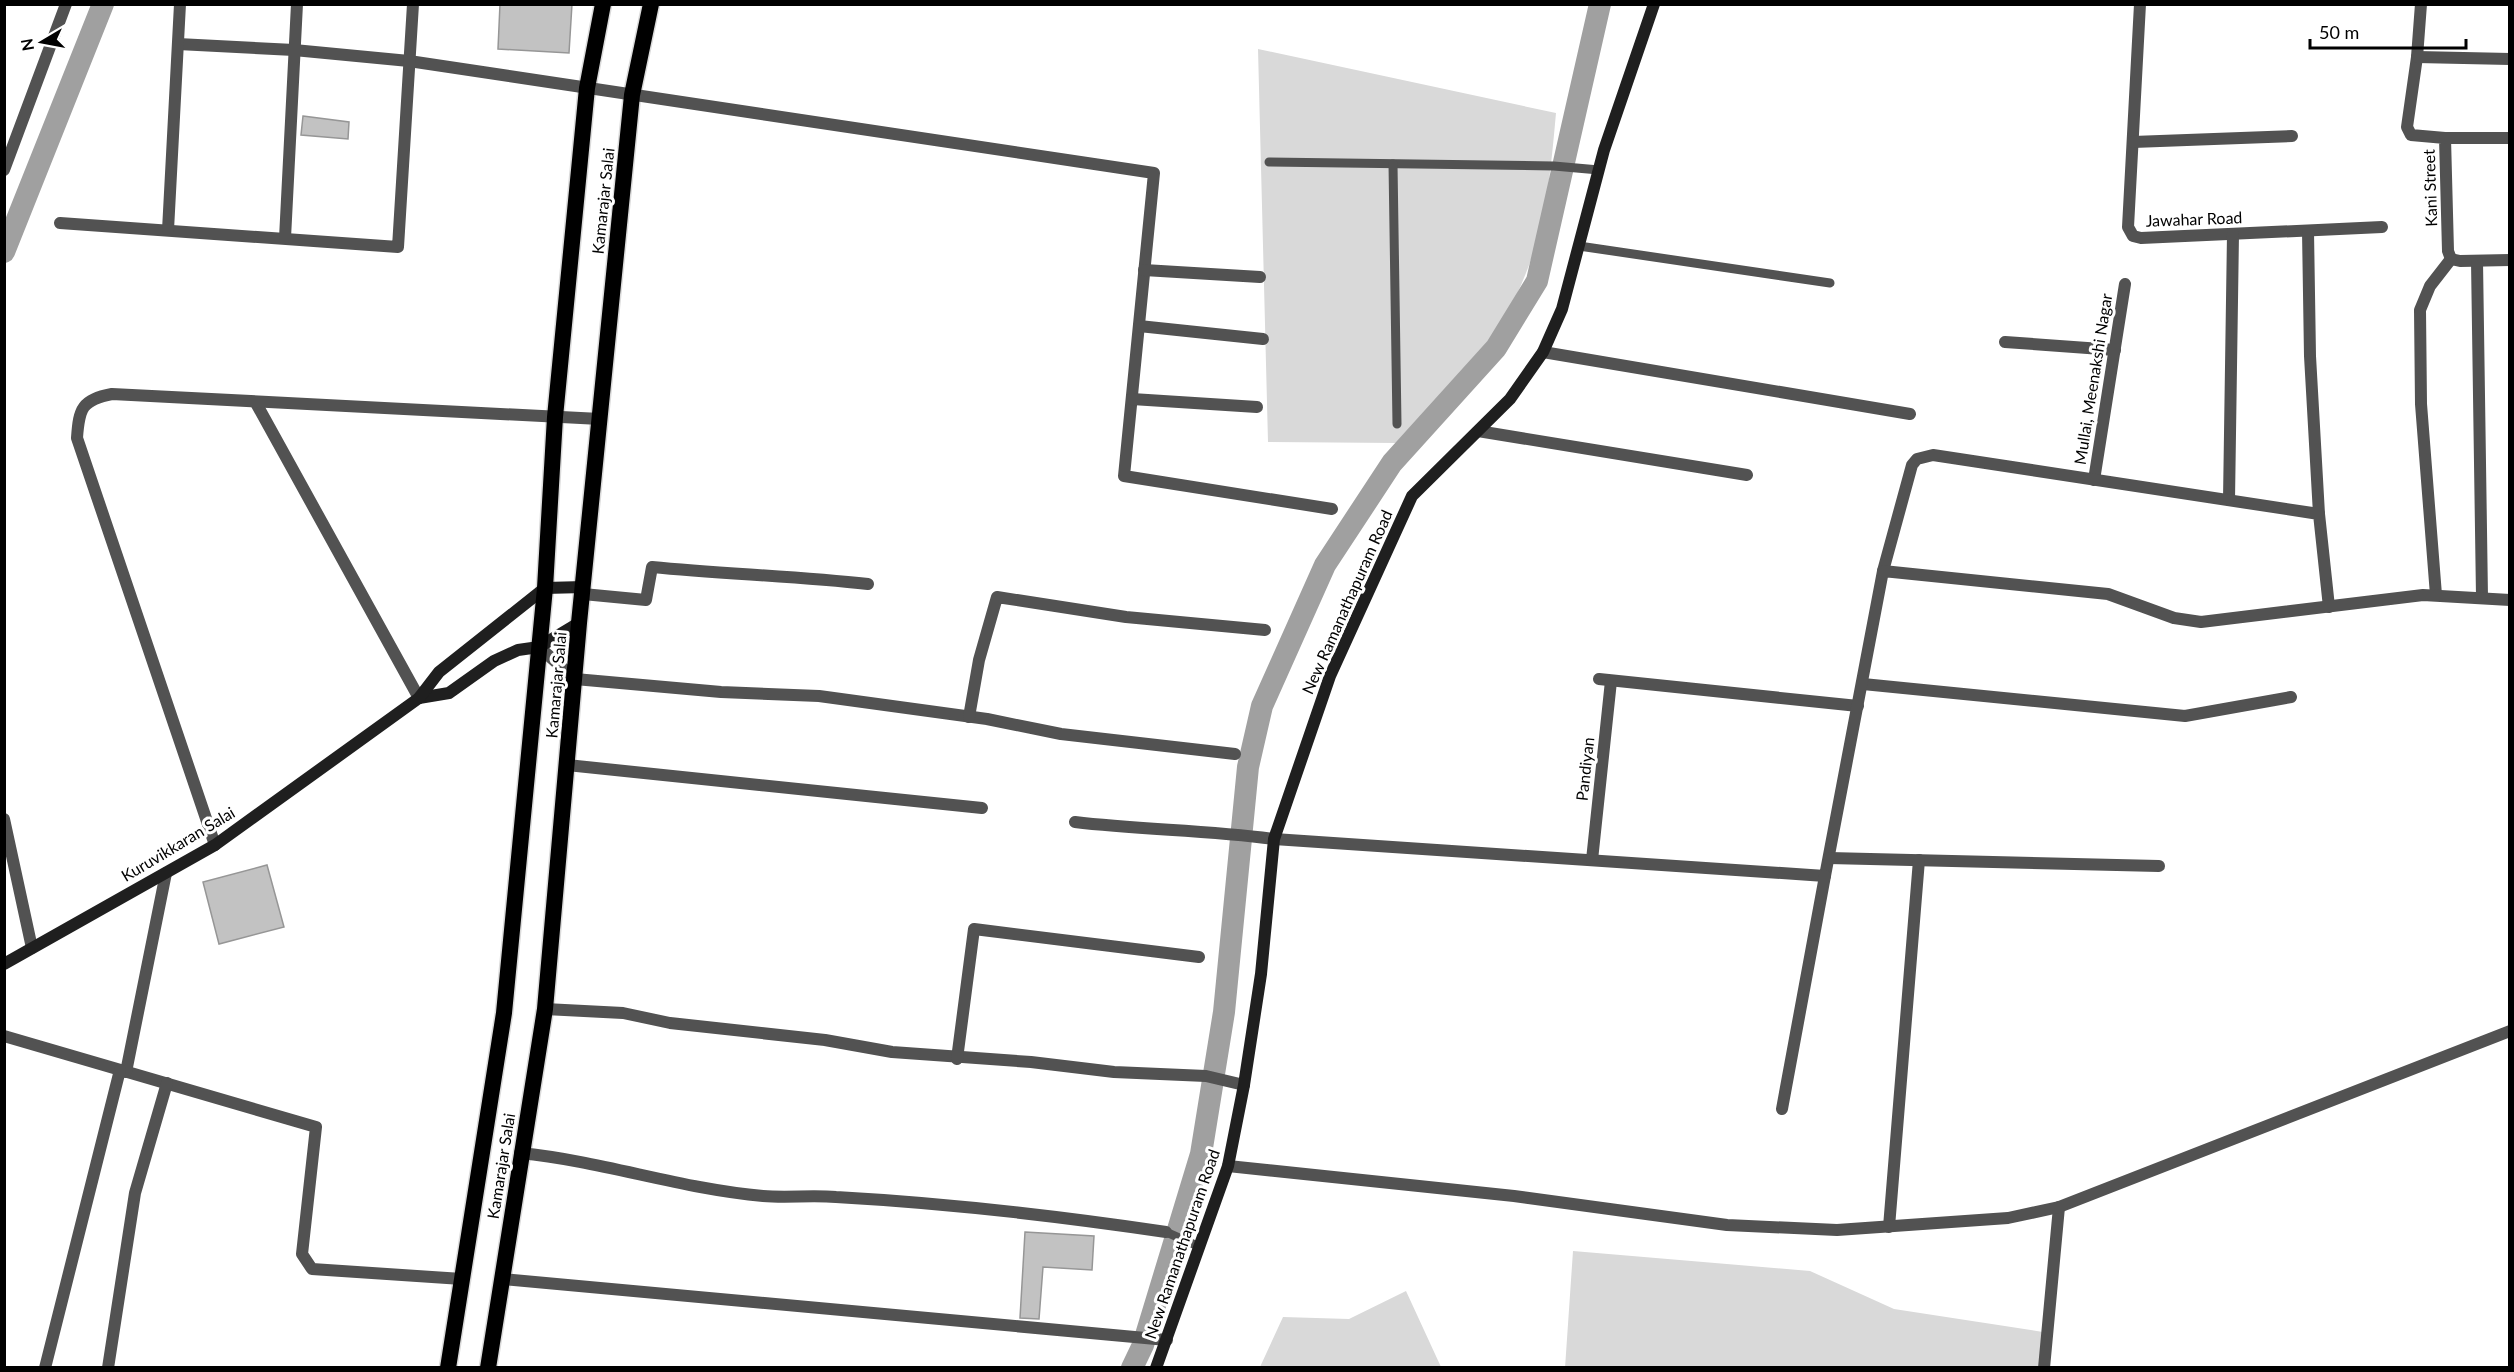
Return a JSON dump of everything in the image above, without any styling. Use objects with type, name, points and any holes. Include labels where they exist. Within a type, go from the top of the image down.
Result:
[{"type":"highway","name":"Kamarajar Salai","points":[[448,1368],[504,1013],[545,588],[555,417],[587,88],[603,4]]},
{"type":"highway","name":"Kamarajar Salai","points":[[488,1368],[520,1154],[545,1009],[579,623],[632,95],[651,4]]},
{"type":"main road","name":"New Ramanathapuram Road","points":[[1156,1368],[1228,1166],[1245,1085],[1261,974],[1274,839],[1330,676],[1412,496],[1510,399],[1543,352],[1562,309],[1599,170],[1654,4]]},
{"type":"main road","name":"Kuruvikkaran Salai","points":[[4,964],[215,845],[419,698],[440,672],[545,588]]},
{"type":"main road","points":[[545,588],[584,591]]},
{"type":"main road","name":"Kuruvikkaran Salai","points":[[419,698],[449,693],[494,661],[518,650],[539,647],[579,623]]},
{"type":"street","points":[[4,170],[66,4]]},
{"type":"street","points":[[168,230],[180,4]]},
{"type":"street","points":[[285,238],[297,4]]},
{"type":"street","points":[[60,223],[398,247],[413,4]]},
{"type":"street","name":"Jawahar Road","points":[[2140,4],[2128,227],[2133,236],[2141,238],[2382,227]]},
{"type":"street","name":"Kani Street","points":[[2421,4],[2417,57],[2407,127],[2412,135],[2445,138],[2448,251],[2451,259]]},
{"type":"street","points":[[178,45],[294,50],[409,61],[1154,173],[1124,476],[1332,509]]},
{"type":"street","points":[[2417,57],[2510,59]]},
{"type":"street","points":[[2133,142],[2292,136]]},
{"type":"street","points":[[2445,138],[2510,138]]},
{"type":"street","points":[[2308,231],[2310,356],[2319,514],[2329,607]]},
{"type":"street","points":[[2229,500],[2233,234]]},
{"type":"street","points":[[2436,595],[2421,404],[2420,310],[2430,286],[2451,259],[2510,260]]},
{"type":"street","points":[[2477,261],[2481,597]]},
{"type":"street","points":[[1144,270],[1260,277]]},
{"type":"street","name":"Mullai, Meenakshi Nagar","points":[[2094,480],[2125,284]]},
{"type":"street","points":[[1139,326],[1263,339]]},
{"type":"street","points":[[2005,342],[2115,350]]},
{"type":"street","points":[[1543,352],[1910,414]]},
{"type":"street","points":[[215,845],[77,438],[78,414],[91,398],[112,394],[600,419]]},
{"type":"street","points":[[1132,399],[1257,407]]},
{"type":"street","points":[[256,403],[419,698]]},
{"type":"street","points":[[1478,431],[1747,475]]},
{"type":"street","points":[[1782,1109],[1883,572],[1912,465],[1917,459],[1933,455],[2319,514]]},
{"type":"street","points":[[584,591],[646,600],[652,567],[713,573],[794,576],[868,584]]},
{"type":"street","points":[[1883,572],[2108,594],[2174,618],[2201,622],[2436,595],[2510,600]]},
{"type":"street","points":[[969,717],[979,660],[997,597],[1126,617],[1265,630]]},
{"type":"street","points":[[539,647],[575,679],[721,692],[819,696],[969,717],[1061,734],[1235,754]]},
{"type":"street","name":"Pandiyan","points":[[1592,860],[1605,680],[1858,706]]},
{"type":"street","points":[[1863,684],[2185,716],[2291,697]]},
{"type":"street","points":[[567,765],[982,808]]},
{"type":"street","points":[[4,819],[32,948]]},
{"type":"street","points":[[1075,822],[1143,830],[1232,833],[1274,839],[1825,876]]},
{"type":"street","points":[[1829,858],[2159,866]]},
{"type":"street","points":[[1889,1227],[1919,860]]},
{"type":"street","points":[[45,1368],[123,1071],[165,873]]},
{"type":"street","points":[[957,1059],[974,929],[1199,957]]},
{"type":"street","points":[[545,1009],[623,1013],[670,1023],[825,1040],[892,1053],[1031,1062],[1114,1072],[1206,1076],[1223,1078],[1245,1085]]},
{"type":"street","points":[[1228,1166],[1514,1196],[1727,1225],[1838,1230],[2008,1218],[2059,1207],[2510,1031]]},
{"type":"street","points":[[4,1036],[316,1127],[302,1254],[312,1269],[462,1279]]},
{"type":"street","points":[[108,1368],[135,1193],[167,1083]]},
{"type":"street","points":[[520,1154],[550,1156],[646,1177],[763,1196],[836,1197],[1047,1215],[1166,1232]]},
{"type":"street","points":[[2044,1368],[2059,1207]]},
{"type":"street","points":[[502,1279],[1167,1340]]},
{"type":"lane","points":[[1269,162],[1554,166],[1599,170]]},
{"type":"lane","points":[[1393,164],[1397,424]]},
{"type":"lane","points":[[1579,246],[1830,283]]},
{"type":"lane","points":[[1166,1232],[1200,1247]]},
{"type":"shaded area","points":[[1258,49],[1556,113],[1548,185],[1540,230],[1525,275],[1505,319],[1475,360],[1397,443],[1268,442]]},
{"type":"shaded area","points":[[1573,1251],[1810,1271],[1894,1309],[2043,1332],[2042,1367],[1565,1368]]},
{"type":"shaded area","points":[[1406,1291],[1441,1367],[1260,1367],[1283,1317],[1349,1319]]},
{"type":"building","points":[[500,4],[572,4],[569,53],[498,49]]},
{"type":"building","points":[[303,116],[349,122],[348,139],[301,135]]},
{"type":"building","points":[[267,865],[284,927],[219,944],[203,882]]},
{"type":"building","points":[[1025,1232],[1094,1236],[1092,1270],[1043,1267],[1039,1319],[1020,1318]]},
{"type":"waterway","points":[[4,252],[103,4]]},
{"type":"waterway","points":[[1132,1368],[1143,1345],[1201,1154],[1224,1012],[1248,767],[1262,706],[1325,565],[1392,463],[1496,348],[1537,281],[1600,4]]}]
